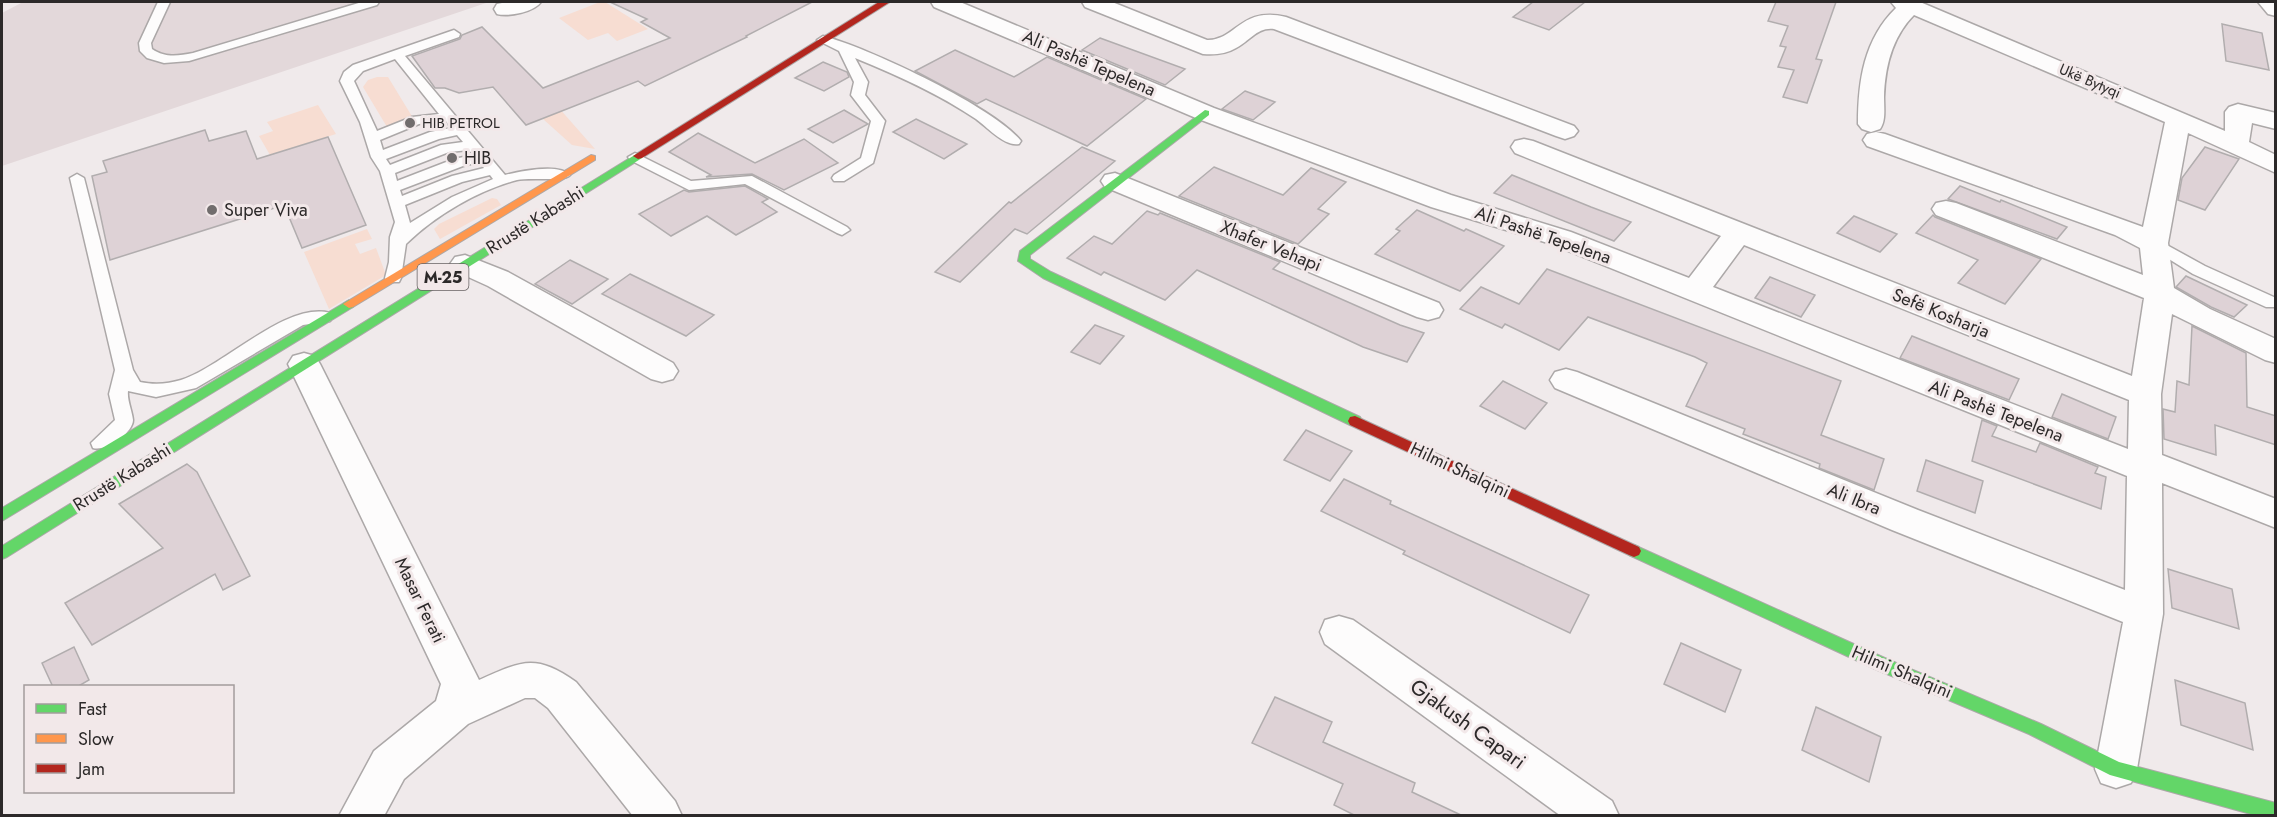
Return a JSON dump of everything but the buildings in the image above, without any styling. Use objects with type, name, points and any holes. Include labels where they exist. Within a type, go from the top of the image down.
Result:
[{"type":"main road","name":"Rrustë Kabashi","points":[[2,553],[885,2]]},
{"type":"main road","name":"Hilmi Shalqini","points":[[1205,113],[1024,254],[1024,261],[1047,275],[1510,494],[1881,663],[2034,729],[2116,769]]},
{"type":"main road","name":"Rrustë Kabashi","points":[[2,515],[607,148]]},
{"type":"main road","points":[[2116,769],[2276,812]]},
{"type":"street","points":[[505,9],[530,2]]},
{"type":"street","name":"Ali Pashë Tepelena","points":[[942,2],[1205,113],[1441,201],[1561,238],[1868,362],[2276,514]]},
{"type":"street","points":[[1093,2],[1213,49],[1224,48],[1254,23],[1267,19],[1278,22],[1565,131]]},
{"type":"street","points":[[2269,2],[2276,9]]},
{"type":"street","points":[[1906,4],[1891,27],[1871,76],[1873,132],[2125,229],[2154,243]]},
{"type":"street","name":"Ukë Bytyqi","points":[[1906,4],[2178,118],[2276,165]]},
{"type":"street","points":[[2235,146],[2239,125],[2238,112],[2276,121]]},
{"type":"street","points":[[2116,769],[2144,614],[2145,394],[2160,293],[2154,243],[2178,118]]},
{"type":"street","name":"Sefë Kosharja","points":[[1524,147],[2145,394]]},
{"type":"street","name":"Xhafer Vehapi","points":[[1115,181],[1428,310]]},
{"type":"street","points":[[1946,209],[2160,293],[2199,316],[2276,352]]},
{"type":"street","points":[[1695,291],[1738,233]]},
{"type":"street","points":[[465,264],[498,279],[662,371]]},
{"type":"street","name":"Masar Ferati","points":[[304,364],[460,684],[454,711]]},
{"type":"street","name":"Ali Ibra","points":[[1566,380],[1905,520],[2144,614]]},
{"type":"street","name":"Gjakush Capari","points":[[1339,632],[1597,816]]},
{"type":"street","points":[[361,816],[389,765],[454,711],[522,680],[543,681],[562,695],[660,816]]},
{"type":"lane","points":[[164,2],[145,42],[146,51],[161,60],[177,60],[196,56],[373,2]]},
{"type":"lane","points":[[308,21],[321,4]]},
{"type":"lane","points":[[393,278],[397,262],[397,242],[403,222],[387,171],[378,157],[367,122],[347,81],[348,75],[358,68],[454,33]]},
{"type":"lane","points":[[823,40],[899,73],[989,120],[1014,141]]},
{"type":"lane","points":[[839,178],[868,160],[878,121],[858,95],[861,82],[844,48]]},
{"type":"lane","points":[[397,54],[498,175]]},
{"type":"lane","points":[[371,138],[417,120],[449,117]]},
{"type":"lane","points":[[378,157],[435,135],[460,130]]},
{"type":"lane","points":[[387,171],[446,148],[473,145]]},
{"type":"lane","points":[[392,188],[459,162],[483,157]]},
{"type":"lane","points":[[635,157],[689,186],[747,179],[842,230]]},
{"type":"lane","points":[[397,242],[408,230],[498,175]]},
{"type":"lane","points":[[398,203],[457,179],[498,175],[563,175]]},
{"type":"lane","points":[[77,178],[124,370],[134,387],[151,392],[171,390],[190,384],[299,320],[329,317]]},
{"type":"lane","points":[[2154,243],[2199,270],[2272,303]]},
{"type":"lane","points":[[50,486],[65,464],[111,436],[124,422],[118,394],[124,370]]},
{"type":"shaded area","points":[[23,2],[489,2],[2,166],[2,13]]},
{"type":"shaded area","points":[[605,2],[648,29],[617,41],[608,33],[588,40],[559,18]]},
{"type":"shaded area","points":[[388,77],[413,118],[387,127],[363,87],[368,80]]},
{"type":"shaded area","points":[[544,91],[595,149],[572,145],[523,101]]},
{"type":"shaded area","points":[[318,105],[336,134],[270,155],[259,136],[273,131],[267,122]]},
{"type":"shaded area","points":[[492,198],[497,199],[501,205],[440,239],[434,229],[439,224]]},
{"type":"shaded area","points":[[367,229],[372,239],[355,244],[360,254],[376,248],[386,275],[329,309],[304,252]]},
{"type":"traffic: fast","points":[[1205,113],[1024,254],[1024,261],[1047,275],[1355,421]]},
{"type":"traffic: fast","points":[[2,553],[638,156]]},
{"type":"traffic: fast","points":[[2,515],[349,304]]},
{"type":"traffic: fast","points":[[1634,551],[1881,664],[2035,729],[2116,769],[2276,812]]},
{"type":"traffic: slow","points":[[349,304],[591,158]]},
{"type":"traffic: jam","points":[[638,156],[885,2]]},
{"type":"traffic: jam","points":[[1355,421],[1634,551]]},
{"type":"place","name":"HIB PETROL","points":[[410,123]]},
{"type":"place","name":"HIB","points":[[452,158]]},
{"type":"place","name":"Super Viva","points":[[212,210]]}]
